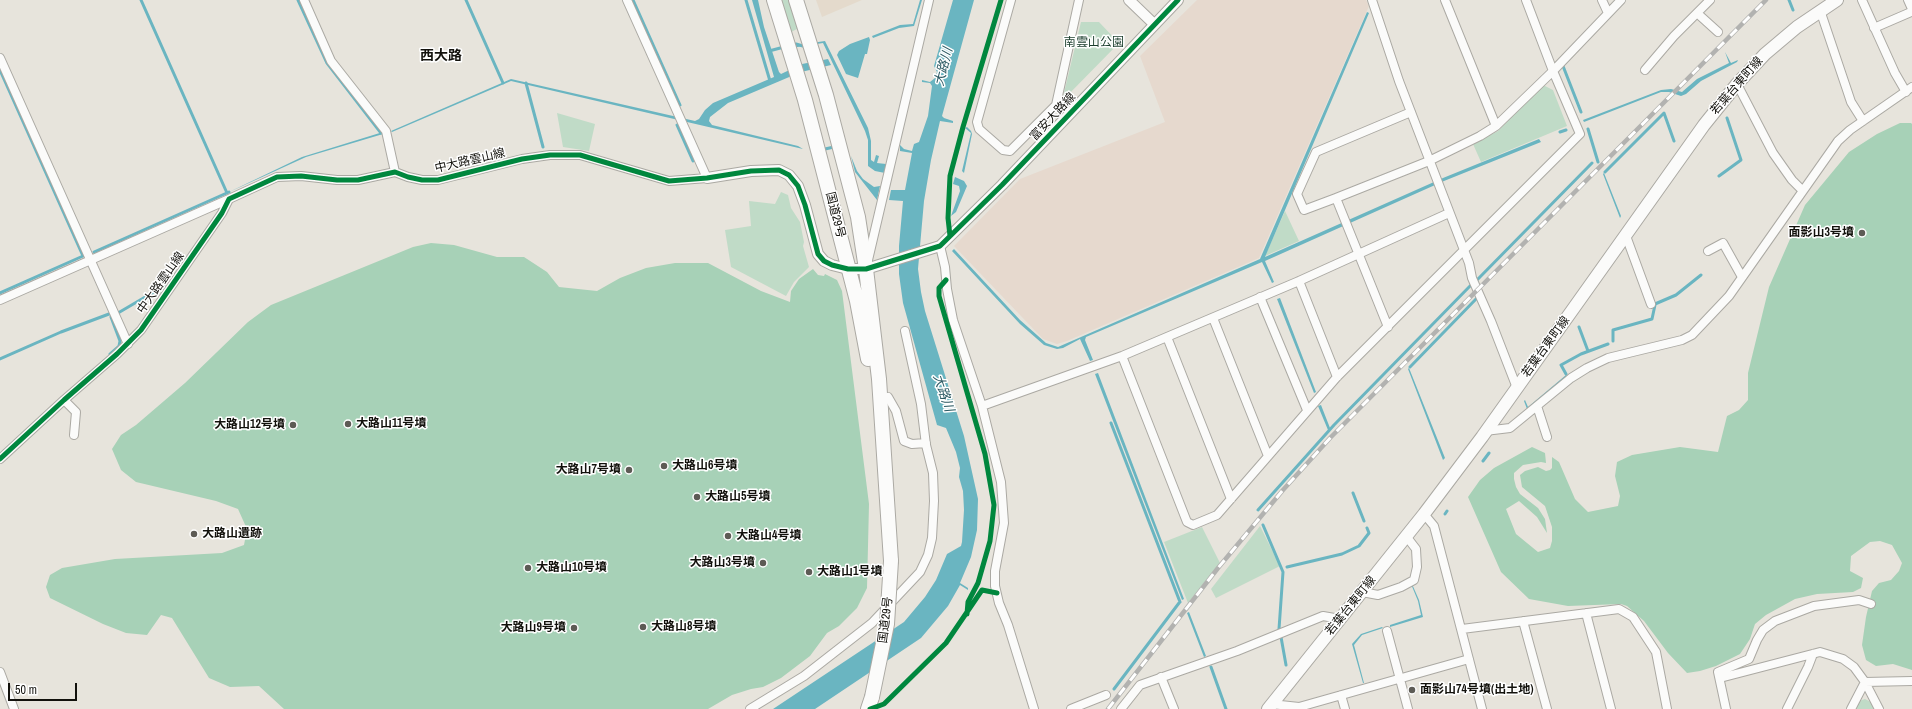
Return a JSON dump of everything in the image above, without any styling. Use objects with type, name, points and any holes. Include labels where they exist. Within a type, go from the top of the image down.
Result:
[{"type":"highway","name":"国道29号","points":[[774,0],[805,100],[857,301],[882,434]]},
{"type":"highway","name":"国道29号","points":[[796,0],[809,37],[858,217],[866,269],[879,379],[891,561],[887,624],[870,703]]},
{"type":"main road","name":"若葉台東町線","points":[[1270,707],[1424,514],[1486,431],[1704,125],[1737,84],[1765,54],[1797,27],[1820,10],[1837,0]]},
{"type":"street","points":[[0,300],[277,177],[301,176],[337,180],[358,180],[395,172],[386,131],[331,61],[304,0]]},
{"type":"street","points":[[627,0],[707,178]]},
{"type":"street","points":[[866,269],[929,0]]},
{"type":"street","points":[[1011,0],[977,122],[979,129],[1003,150],[1010,151],[1056,105],[1079,0]]},
{"type":"street","points":[[1129,0],[1154,24]]},
{"type":"street","name":"富安大路線","points":[[940,246],[1008,180],[1178,0]]},
{"type":"street","points":[[1372,0],[1390,56],[1469,263],[1472,278],[1491,321],[1516,388]]},
{"type":"street","points":[[1445,0],[1496,126]]},
{"type":"street","points":[[1122,356],[1187,522],[1193,525],[1217,515],[1337,377],[1464,252],[1580,134],[1553,71],[1526,0]]},
{"type":"street","points":[[1602,0],[1608,13]]},
{"type":"street","points":[[1411,112],[1316,152],[1297,194],[1304,210],[1429,161],[1480,136],[1496,126],[1553,71],[1620,0]]},
{"type":"street","points":[[1486,431],[1510,428],[1571,378],[1608,358],[1682,340],[1692,335],[1716,311],[1742,277],[1838,141],[1864,121],[1910,91],[1897,77],[1862,0]]},
{"type":"street","points":[[1874,28],[1911,12],[1912,9],[1908,0]]},
{"type":"street","points":[[1645,70],[1707,1]]},
{"type":"street","points":[[1820,10],[1851,102],[1864,121]]},
{"type":"street","points":[[1697,13],[1718,32]]},
{"type":"street","points":[[0,58],[128,344]]},
{"type":"street","points":[[1737,84],[1773,153],[1792,180],[1802,190]]},
{"type":"street","name":"中大路雲山線","points":[[395,172],[408,178],[438,180],[522,159],[550,155],[580,155],[669,181],[707,178],[751,171],[779,170],[789,175],[798,186],[805,204],[818,254],[824,261],[832,265],[848,269],[866,269],[940,246]]},
{"type":"street","points":[[1336,198],[1388,326]]},
{"type":"street","name":"中大路雲山線","points":[[0,459],[128,344],[141,330],[222,213],[229,199]]},
{"type":"street","points":[[982,406],[1122,356],[1299,281],[1449,213]]},
{"type":"street","points":[[1626,236],[1651,304]]},
{"type":"street","points":[[1708,251],[1724,243],[1742,277]]},
{"type":"street","points":[[940,246],[945,267],[947,289],[953,320],[982,406],[996,456],[1004,507],[1002,540],[995,571],[995,586],[999,603],[1008,625],[1034,709]]},
{"type":"street","points":[[1299,281],[1337,377]]},
{"type":"street","points":[[1260,297],[1307,410]]},
{"type":"street","points":[[1213,318],[1268,456]]},
{"type":"street","points":[[750,709],[804,676],[872,623],[920,572],[928,555],[932,538],[934,501],[933,473],[926,444],[921,404],[905,331]]},
{"type":"street","points":[[1167,337],[1231,499]]},
{"type":"street","points":[[888,398],[896,411],[904,441],[912,444],[926,444]]},
{"type":"street","points":[[64,400],[76,412],[74,435]]},
{"type":"street","points":[[1537,406],[1547,437]]},
{"type":"street","points":[[1424,514],[1434,526],[1482,709]]},
{"type":"street","points":[[1362,592],[1378,595],[1402,588],[1414,580],[1417,567],[1416,549],[1406,536]]},
{"type":"street","points":[[1726,709],[1718,672],[1749,659],[1763,630],[1775,621],[1814,606],[1860,600],[1871,604]]},
{"type":"street","points":[[1462,629],[1619,609],[1633,617],[1656,652],[1667,709]]},
{"type":"street","points":[[1586,613],[1611,709]]},
{"type":"street","points":[[1121,709],[1140,685],[1237,650],[1323,616],[1340,619]]},
{"type":"street","points":[[1523,621],[1547,709]]},
{"type":"street","points":[[1387,631],[1408,709]]},
{"type":"street","points":[[1720,678],[1820,652],[1843,659],[1854,667],[1865,682],[1879,709]]},
{"type":"street","points":[[1787,709],[1813,654]]},
{"type":"street","points":[[1270,707],[1298,707],[1469,659]]},
{"type":"street","points":[[0,672],[14,709]]},
{"type":"street","points":[[1161,677],[1174,709]]},
{"type":"street","points":[[1865,682],[1912,681]]},
{"type":"street","points":[[1851,709],[1865,682]]},
{"type":"street","points":[[1341,695],[1345,709]]},
{"type":"street","points":[[1071,709],[1106,696]]},
{"type":"shaded area","points":[[816,0],[862,0],[822,17]]},
{"type":"shaded area","points":[[1197,0],[1366,0],[1369,6],[1259,258],[1067,341],[1057,344],[1043,339],[954,246],[1020,179],[1165,122],[1140,56]]},
{"type":"green space","points":[[782,0],[790,0],[799,28],[791,32]]},
{"type":"green space","name":"南雲山公園","points":[[1081,22],[1099,22],[1119,43],[1064,99],[1063,97]]},
{"type":"green space","points":[[1543,85],[1553,90],[1567,126],[1481,162],[1473,144],[1498,131]]},
{"type":"green space","points":[[557,113],[595,124],[589,151],[563,147]]},
{"type":"green space","points":[[1900,123],[1912,124],[1912,670],[1893,664],[1876,666],[1866,660],[1862,645],[1872,591],[1879,583],[1891,580],[1899,571],[1902,563],[1892,545],[1880,541],[1870,542],[1851,556],[1850,571],[1863,578],[1861,588],[1853,592],[1817,594],[1795,599],[1766,615],[1755,624],[1750,639],[1740,654],[1716,666],[1700,671],[1687,673],[1668,653],[1644,621],[1627,606],[1621,604],[1568,606],[1529,599],[1501,572],[1468,497],[1480,480],[1494,468],[1532,447],[1545,453],[1546,463],[1541,462],[1523,465],[1514,473],[1514,479],[1520,494],[1538,508],[1545,519],[1547,533],[1537,517],[1519,501],[1506,509],[1516,534],[1538,552],[1550,548],[1552,541],[1552,527],[1545,506],[1522,487],[1520,475],[1525,471],[1538,467],[1546,471],[1550,470],[1552,468],[1552,457],[1559,462],[1575,499],[1588,512],[1618,506],[1620,496],[1615,476],[1617,462],[1632,455],[1680,447],[1718,452],[1727,416],[1739,410],[1748,400],[1748,373],[1769,287],[1805,205],[1849,152],[1877,134]]},
{"type":"green space","points":[[781,192],[788,195],[791,208],[800,222],[804,242],[803,246],[809,267],[794,282],[786,296],[731,267],[725,230],[751,226],[749,201],[775,204]]},
{"type":"green space","points":[[1285,211],[1299,241],[1265,256]]},
{"type":"green space","points":[[431,243],[454,245],[497,257],[524,257],[547,272],[559,287],[597,291],[620,278],[646,268],[675,263],[708,263],[761,291],[790,302],[791,291],[799,279],[813,269],[818,275],[824,276],[825,274],[837,280],[842,291],[869,504],[867,588],[857,608],[839,626],[827,633],[810,656],[781,678],[763,687],[732,695],[708,709],[284,709],[259,686],[230,687],[209,678],[172,618],[161,615],[147,635],[126,633],[103,624],[50,598],[46,587],[50,575],[62,568],[115,559],[222,553],[244,545],[247,529],[238,509],[216,501],[136,482],[121,470],[112,449],[121,435],[136,425],[185,383],[248,322],[271,305],[413,247]]},
{"type":"green space","points":[[1260,526],[1280,566],[1216,598],[1211,589]]},
{"type":"green space","points":[[1202,527],[1220,563],[1188,603],[1164,542]]},
{"type":"green space","points":[[1865,699],[1871,702],[1874,709],[1855,709],[1859,701]]},
{"type":"water","points":[[752,0],[758,0],[764,27],[779,72],[781,74],[802,64],[828,59],[831,65],[801,72],[728,103],[710,117],[709,121],[712,125],[798,146],[803,149],[511,81],[392,132],[391,131],[511,79],[695,121],[699,119],[705,110],[713,103],[774,77]]},
{"type":"water","points":[[920,0],[922,0],[914,26],[899,28],[873,38],[872,36],[900,25],[913,24]]},
{"type":"water","name":"大路川","points":[[953,0],[974,0],[942,116],[953,121],[953,123],[940,121],[931,160],[924,201],[918,269],[925,311],[964,436],[978,499],[977,530],[971,557],[960,583],[968,588],[968,590],[960,585],[948,606],[921,638],[815,709],[773,709],[904,622],[925,597],[936,580],[947,554],[961,546],[964,510],[963,491],[959,477],[960,468],[956,452],[946,428],[937,425],[903,303],[899,274],[899,246],[903,201],[889,200],[891,190],[905,190],[912,153],[900,151],[900,145],[904,149],[912,151],[914,144],[919,142],[928,116],[932,86],[930,83],[922,82],[922,80],[930,82],[935,78],[937,72],[934,66]]},
{"type":"water","points":[[1367,12],[1369,13],[1265,257],[1443,178],[1539,139],[1541,142],[1444,181],[1265,261],[1274,282],[1272,283],[1262,262],[1086,337],[1085,340],[1093,360],[1090,361],[1080,339],[1063,348],[1057,349],[1044,345],[1020,324],[952,251],[954,249],[1020,320],[1046,343],[1058,347],[1260,259]]},
{"type":"water","points":[[869,37],[870,40],[867,54],[865,54],[858,78],[846,74],[837,55],[839,51],[850,44]]},
{"type":"water","points":[[825,41],[868,128],[871,141],[871,160],[874,162],[876,155],[879,156],[877,163],[886,164],[885,173],[875,171],[868,166],[868,140],[865,131],[823,43],[791,48],[791,46]]},
{"type":"water","points":[[1725,52],[1731,63],[1738,60],[1737,62],[1701,81],[1686,94],[1681,96],[1669,92],[1661,92],[1584,122],[1583,120],[1661,90],[1671,89],[1682,92],[1697,79],[1729,63]]},
{"type":"water","points":[[967,127],[972,134],[964,173],[962,171],[971,133],[965,128]]},
{"type":"water","points":[[383,132],[383,134],[306,157],[227,193],[302,157]]},
{"type":"water","points":[[851,156],[857,171],[863,179],[874,187],[880,186],[877,200],[855,172]]},
{"type":"water","points":[[1604,173],[1621,216],[1620,218],[1603,174]]},
{"type":"water","points":[[955,177],[964,181],[967,186],[956,212],[951,216],[960,191],[959,186],[953,184]]},
{"type":"water","points":[[1280,298],[1316,392],[1314,393],[1277,299]]},
{"type":"water","points":[[1409,368],[1445,458],[1443,460],[1408,369]]},
{"type":"water","points":[[1098,373],[1184,599],[1182,600],[1095,374]]},
{"type":"water","points":[[1566,375],[1567,376],[1527,409],[1525,400],[1528,407]]},
{"type":"water","points":[[1321,405],[1330,428],[1328,430],[1318,406]]},
{"type":"water","points":[[1411,584],[1419,600],[1423,617],[1390,627],[1390,625],[1421,615],[1418,601]]},
{"type":"water","points":[[1189,612],[1206,656],[1204,657],[1187,613]]},
{"type":"water","points":[[1382,627],[1383,628],[1362,635],[1354,645],[1363,683],[1352,644],[1361,634]]},
{"type":"waterway","points":[[141,0],[227,193]]},
{"type":"waterway","points":[[298,0],[327,63],[381,133]]},
{"type":"waterway","points":[[466,0],[503,83]]},
{"type":"waterway","points":[[633,0],[680,105]]},
{"type":"waterway","points":[[746,0],[770,81]]},
{"type":"waterway","points":[[1789,0],[1793,10]]},
{"type":"waterway","points":[[792,45],[796,44],[803,46]]},
{"type":"waterway","points":[[769,51],[784,47]]},
{"type":"waterway","points":[[1563,66],[1581,112]]},
{"type":"waterway","points":[[0,70],[83,256],[0,293]]},
{"type":"waterway","points":[[526,83],[543,147]]},
{"type":"waterway","points":[[1605,172],[1664,113],[1674,141]]},
{"type":"waterway","points":[[1719,176],[1741,160],[1727,118]]},
{"type":"waterway","points":[[677,125],[693,161]]},
{"type":"waterway","points":[[1588,129],[1598,162]]},
{"type":"waterway","points":[[1560,132],[1566,130]]},
{"type":"waterway","points":[[825,149],[834,147]]},
{"type":"waterway","points":[[1477,280],[1592,163]]},
{"type":"waterway","points":[[94,252],[229,192]]},
{"type":"waterway","points":[[1655,304],[1676,295],[1701,275]]},
{"type":"waterway","points":[[1258,510],[1334,425],[1472,284]]},
{"type":"waterway","points":[[118,313],[164,286]]},
{"type":"waterway","points":[[1410,367],[1477,298]]},
{"type":"waterway","points":[[1613,341],[1613,330],[1652,319],[1655,305],[1653,301]]},
{"type":"waterway","points":[[0,359],[61,332],[109,314]]},
{"type":"waterway","points":[[110,354],[119,346],[120,341],[111,317]]},
{"type":"waterway","points":[[1579,327],[1588,351]]},
{"type":"waterway","points":[[1566,374],[1561,365],[1581,354],[1608,344]]},
{"type":"waterway","points":[[1111,423],[1180,602]]},
{"type":"waterway","points":[[1483,461],[1489,453]]},
{"type":"waterway","points":[[1353,493],[1364,521]]},
{"type":"waterway","points":[[1263,525],[1283,572],[1279,629]]},
{"type":"waterway","points":[[1287,567],[1342,554],[1359,546],[1369,533],[1367,528]]},
{"type":"waterway","points":[[1114,689],[1179,603]]},
{"type":"waterway","points":[[1281,637],[1286,665]]},
{"type":"waterway","points":[[1211,667],[1226,709]]},
{"type":"railway","points":[[1108,709],[1218,568],[1283,490],[1331,437],[1766,0]]},
{"type":"cycle path","points":[[950,236],[948,218],[950,176],[1001,0]]},
{"type":"cycle path","points":[[0,459],[117,354],[141,330],[222,213],[229,199],[277,177],[301,176],[337,180],[358,180],[395,172],[422,180],[438,180],[522,159],[550,155],[580,155],[669,181],[707,178],[751,171],[779,170],[789,175],[798,186],[805,205],[818,254],[824,261],[832,265],[848,269],[866,269],[940,246],[1002,185],[1178,0]]},
{"type":"cycle path","points":[[946,280],[939,288],[939,296],[985,454],[994,505],[990,541],[978,583],[968,602],[967,614]]},
{"type":"cycle path","points":[[870,709],[884,704],[946,643],[982,590],[997,593]]},
{"type":"place","name":"面影山3号墳","points":[[1862,233]]},
{"type":"place","name":"大路山11号墳","points":[[348,424]]},
{"type":"place","name":"大路山12号墳","points":[[293,425]]},
{"type":"place","name":"大路山6号墳","points":[[664,466]]},
{"type":"place","name":"大路山7号墳","points":[[629,470]]},
{"type":"place","name":"大路山5号墳","points":[[697,497]]},
{"type":"place","name":"大路山遺跡","points":[[194,534]]},
{"type":"place","name":"大路山4号墳","points":[[728,536]]},
{"type":"place","name":"大路山3号墳","points":[[763,563]]},
{"type":"place","name":"大路山10号墳","points":[[528,568]]},
{"type":"place","name":"大路山1号墳","points":[[809,572]]},
{"type":"place","name":"大路山8号墳","points":[[643,627]]},
{"type":"place","name":"大路山9号墳","points":[[574,628]]},
{"type":"place","name":"面影山74号墳(出土地)","points":[[1412,690]]},
{"type":"district","name":"西大路","points":[[441,56]]}]
